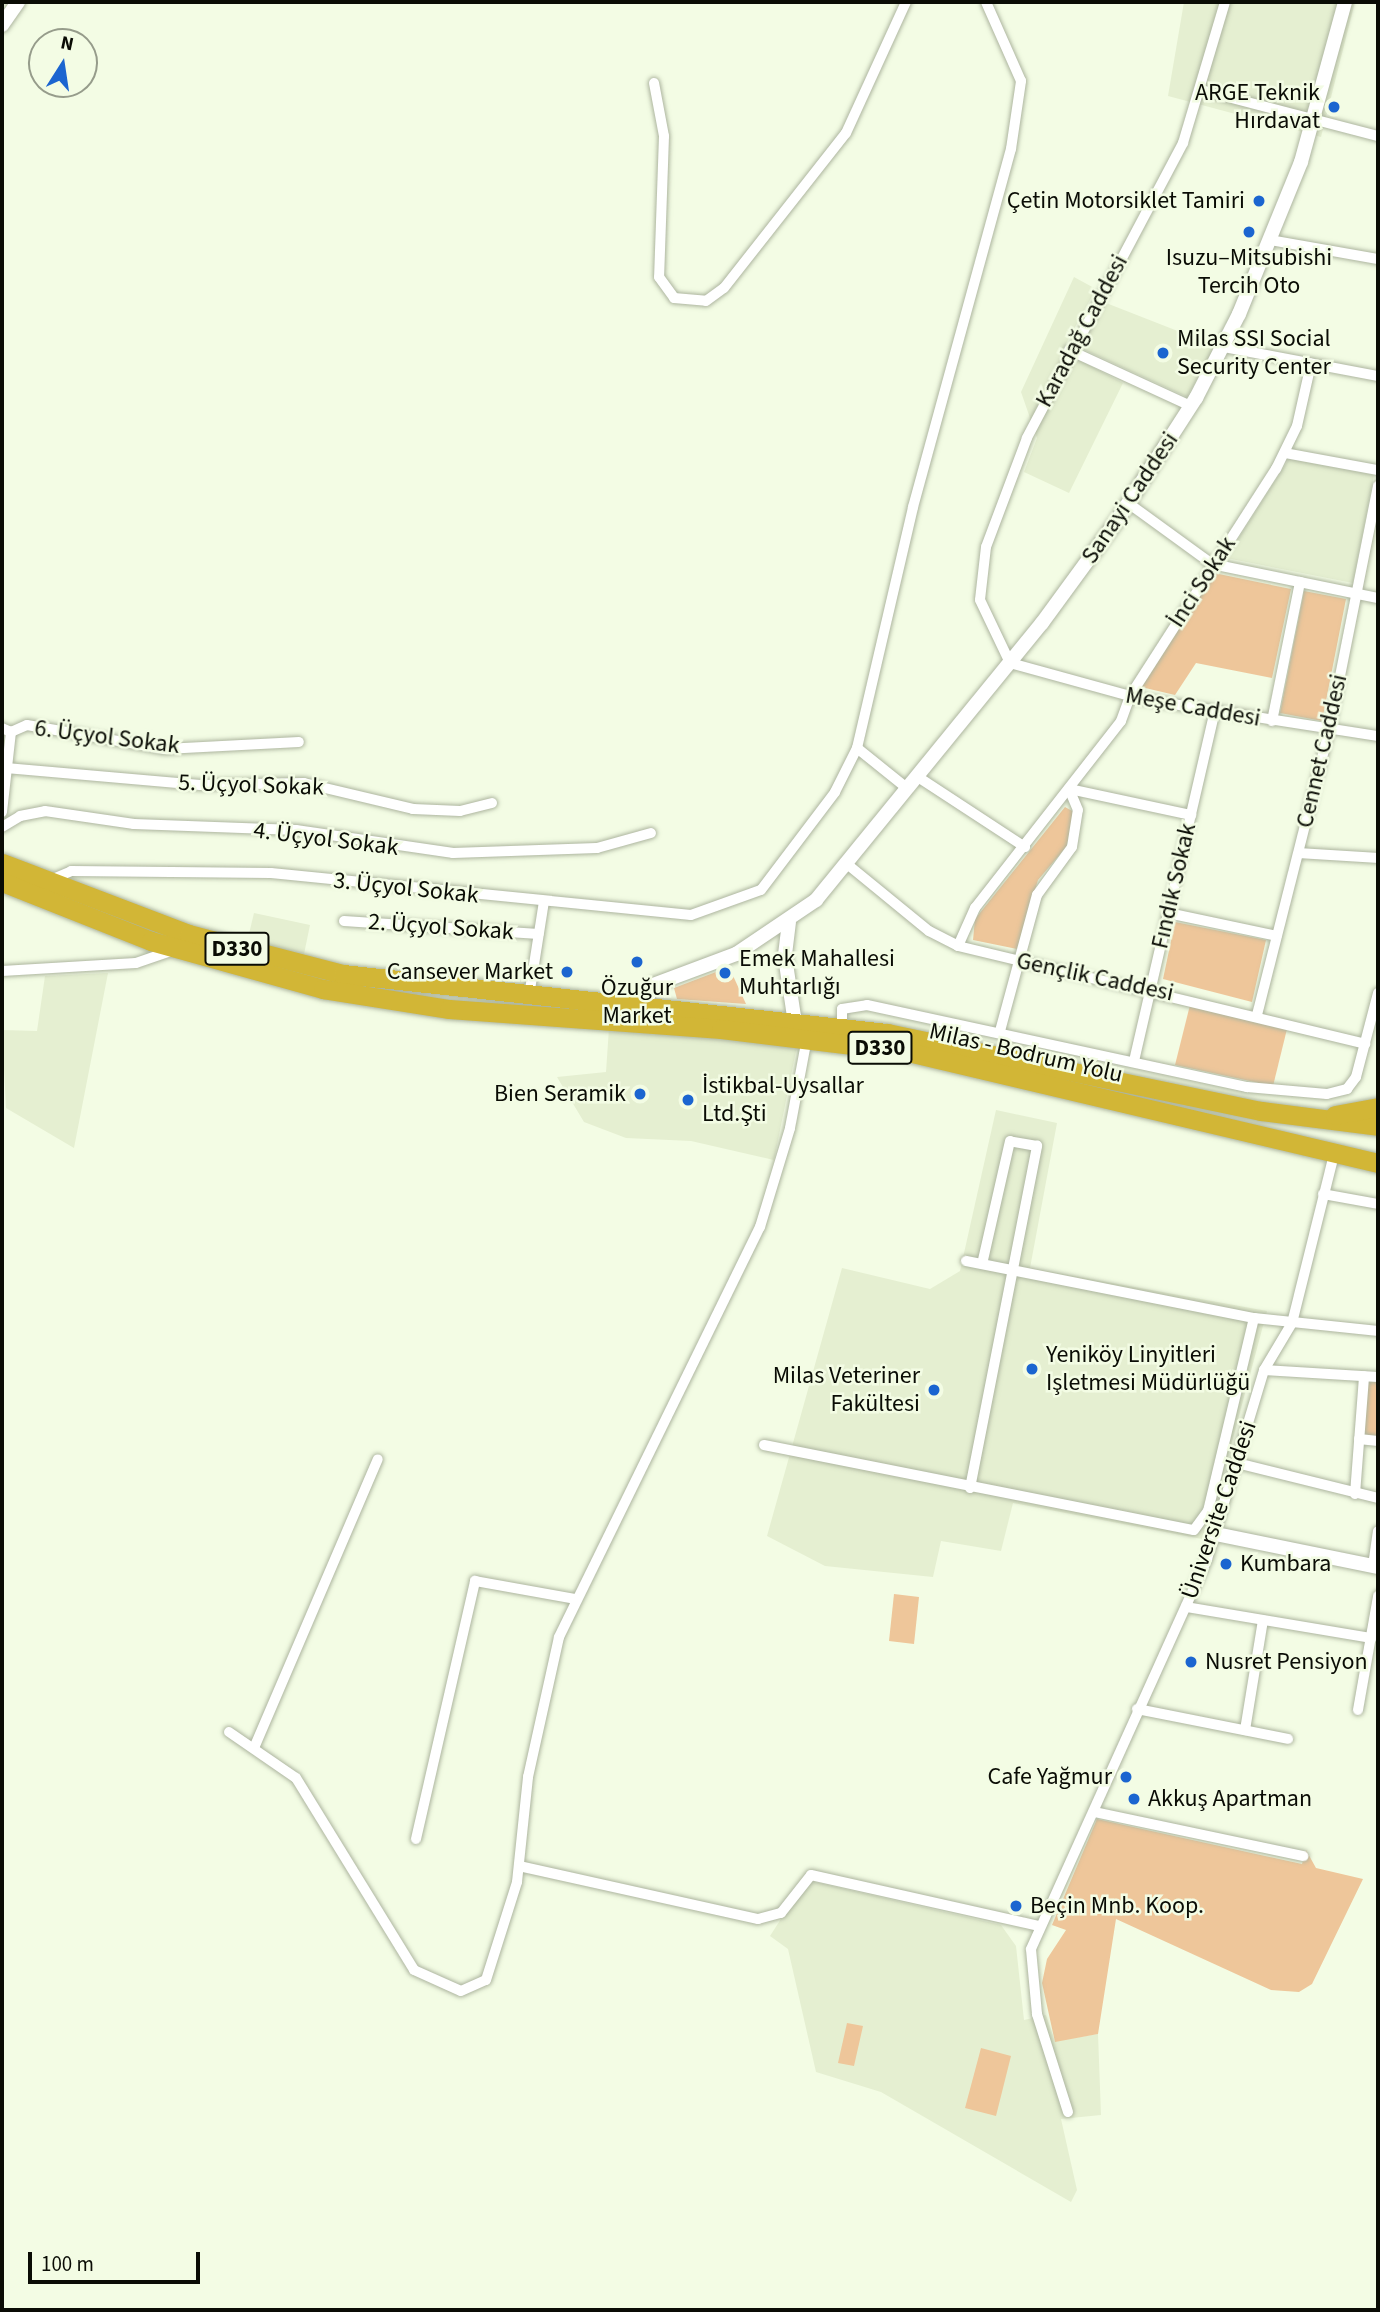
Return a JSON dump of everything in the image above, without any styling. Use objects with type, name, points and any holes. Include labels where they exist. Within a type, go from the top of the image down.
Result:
[{"type":"highway","name":"Milas - Bodrum Yolu","points":[[2,863],[189,934],[286,962],[411,986],[644,1004],[801,1031],[960,1062],[1302,1140],[1378,1163]]},
{"type":"highway","name":"Milas - Bodrum Yolu","points":[[2,882],[177,949],[297,983],[409,1004],[801,1031],[842,1027],[1303,1118]]},
{"type":"highway","points":[[1303,1118],[1378,1107]]},
{"type":"highway","points":[[1303,1118],[1378,1126]]},
{"type":"street","points":[[2,25],[18,2]]},
{"type":"street","points":[[654,83],[664,136],[659,277],[674,298],[706,301],[724,288],[846,133],[906,2]]},
{"type":"street","points":[[908,789],[857,748],[874,671],[1016,126],[1016,59],[986,2]]},
{"type":"street","name":"Karadağ Caddesi","points":[[1010,663],[980,600],[979,572],[1027,438],[1069,350],[1170,169],[1201,90],[1225,2]]},
{"type":"street","name":"Sanayi Caddesi","points":[[644,1004],[653,985],[717,963],[789,922],[847,864],[1010,663],[1128,503],[1191,406],[1224,347],[1270,240],[1313,122],[1345,2]]},
{"type":"street","points":[[1201,90],[1313,122],[1378,136]]},
{"type":"street","points":[[1270,240],[1378,259]]},
{"type":"street","points":[[1224,347],[1378,376]]},
{"type":"street","points":[[1069,350],[1191,406]]},
{"type":"street","name":"İnci Sokak","points":[[958,946],[975,908],[1121,722],[1130,696],[1285,453],[1311,364]]},
{"type":"street","points":[[1285,453],[1378,470]]},
{"type":"street","name":"Cennet Caddesi","points":[[1257,1015],[1329,731],[1378,486]]},
{"type":"street","points":[[1128,503],[1212,564],[1378,598]]},
{"type":"street","points":[[1272,721],[1300,582]]},
{"type":"street","name":"Meşe Caddesi","points":[[1010,663],[1130,696],[1329,731],[1378,736]]},
{"type":"street","name":"Fındık Sokak","points":[[1134,1061],[1214,711]]},
{"type":"street","name":"6. Üçyol Sokak","points":[[7,730],[27,725],[165,748],[299,743]]},
{"type":"street","points":[[2,812],[7,730]]},
{"type":"street","name":"3. Üçyol Sokak","points":[[48,881],[71,871],[241,872],[699,915],[761,890],[835,792],[857,748]]},
{"type":"street","name":"5. Üçyol Sokak","points":[[6,768],[200,785],[304,783],[413,809],[460,811],[492,803]]},
{"type":"street","points":[[918,777],[1025,847]]},
{"type":"street","points":[[1069,789],[1191,815]]},
{"type":"street","points":[[1000,1031],[1039,888],[1072,847],[1078,810],[1069,789]]},
{"type":"street","name":"4. Üçyol Sokak","points":[[2,827],[20,816],[45,811],[155,825],[296,830],[453,853],[597,848],[652,832]]},
{"type":"street","points":[[1298,853],[1378,858]]},
{"type":"street","name":"Gençlik Caddesi","points":[[847,864],[929,931],[958,946],[1151,988],[1365,1044]]},
{"type":"street","points":[[529,996],[544,901]]},
{"type":"street","points":[[1168,913],[1277,936]]},
{"type":"street","name":"2. Üçyol Sokak","points":[[344,921],[539,933]]},
{"type":"street","points":[[229,1732],[296,1778],[343,1859],[380,1905],[408,1962],[432,1982],[461,1991],[486,1980],[499,1952],[519,1866],[542,1704],[575,1599],[760,1227],[790,1128],[801,1031],[785,957],[789,922]]},
{"type":"street","points":[[2,971],[136,963],[177,949]]},
{"type":"street","points":[[842,1027],[842,1009],[856,1004],[1000,1031],[1268,1091],[1327,1094],[1352,1084],[1378,993]]},
{"type":"street","points":[[971,1488],[1037,1146],[1010,1140],[982,1264]]},
{"type":"street","name":"Üniversite Caddesi","points":[[1068,2112],[1037,2009],[1031,1949],[1216,1535],[1264,1370],[1292,1323],[1332,1162]]},
{"type":"street","points":[[1324,1194],[1378,1204]]},
{"type":"street","points":[[966,1262],[1254,1318],[1378,1331]]},
{"type":"street","points":[[764,1445],[971,1488],[1198,1528],[1211,1498],[1254,1318]]},
{"type":"street","points":[[1264,1370],[1378,1377]]},
{"type":"street","points":[[1355,1494],[1364,1376]]},
{"type":"street","points":[[1359,1438],[1378,1441]]},
{"type":"street","points":[[254,1748],[378,1459]]},
{"type":"street","points":[[1237,1463],[1378,1498]]},
{"type":"street","points":[[1216,1535],[1376,1566],[1378,1531]]},
{"type":"street","points":[[416,1839],[475,1581],[575,1599]]},
{"type":"street","points":[[1358,1710],[1378,1596]]},
{"type":"street","points":[[1186,1607],[1371,1638]]},
{"type":"street","points":[[1245,1730],[1263,1620]]},
{"type":"street","points":[[1137,1709],[1288,1739]]},
{"type":"street","points":[[1094,1811],[1303,1856]]},
{"type":"street","points":[[519,1866],[758,1919],[781,1913],[811,1875],[1039,1926]]},
{"type":"shaded area","points":[[1184,2],[1355,2],[1321,137],[1168,96]]},
{"type":"shaded area","points":[[1074,277],[1096,289],[1062,351],[1123,383],[1069,493],[1024,472],[1037,438],[1021,392]]},
{"type":"shaded area","points":[[1101,301],[1216,346],[1187,397],[1076,346]]},
{"type":"shaded area","points":[[1289,459],[1374,475],[1353,583],[1226,558]]},
{"type":"shaded area","points":[[1214,573],[1291,589],[1272,678],[1196,663],[1175,695],[1141,687]]},
{"type":"shaded area","points":[[1304,591],[1346,599],[1322,721],[1280,713]]},
{"type":"shaded area","points":[[1065,807],[1074,812],[1067,846],[1038,880],[1017,949],[973,940],[975,919]]},
{"type":"shaded area","points":[[254,913],[310,925],[304,954],[247,942]]},
{"type":"shaded area","points":[[1175,922],[1266,940],[1252,1002],[1163,979]]},
{"type":"shaded area","points":[[729,967],[746,1004],[677,999],[674,988]]},
{"type":"shaded area","points":[[108,973],[74,1148],[6,1108],[2,1030],[37,1031],[45,976]]},
{"type":"shaded area","points":[[1190,1005],[1287,1029],[1273,1086],[1175,1065]]},
{"type":"shaded area","points":[[609,1028],[798,1041],[774,1160],[691,1141],[626,1138],[584,1122],[557,1077],[606,1072]]},
{"type":"shaded area","name":"Yeniköy Linyitleri Işletmesi Müdürlüğü","points":[[996,1110],[1057,1123],[1030,1268],[1267,1311],[1217,1498],[1202,1539],[1013,1503],[1001,1551],[941,1541],[933,1577],[825,1566],[767,1536],[842,1268],[930,1289],[960,1271]]},
{"type":"shaded area","points":[[1364,1376],[1378,1377],[1378,1441],[1359,1439]]},
{"type":"shaded area","points":[[894,1594],[919,1597],[914,1644],[889,1641]]},
{"type":"shaded area","points":[[1097,1819],[1302,1864],[1306,1850],[1316,1868],[1363,1879],[1312,1984],[1299,1992],[1271,1990],[1116,1919],[1098,2034],[1055,2042],[1042,1983],[1047,1959],[1066,1930],[1052,1925]]},
{"type":"shaded area","points":[[806,1880],[1001,1925],[1016,1946],[1024,2020],[1046,2015],[1055,2041],[1098,2034],[1101,2115],[1061,2119],[1077,2190],[1071,2202],[881,2092],[816,2072],[788,1949],[770,1936]]},
{"type":"shaded area","points":[[847,2023],[863,2026],[854,2066],[838,2063]]},
{"type":"shaded area","points":[[981,2048],[1011,2056],[996,2116],[965,2108]]},
{"type":"place","name":"ARGE Teknik Hırdavat","points":[[1334,107]]},
{"type":"place","name":"Çetin Motorsiklet Tamiri","points":[[1259,201]]},
{"type":"place","name":"Isuzu–Mitsubishi Tercih Oto","points":[[1249,232]]},
{"type":"place","name":"Milas SSI Social Security Center","points":[[1163,353]]},
{"type":"place","name":"Özuğur Market","points":[[637,962]]},
{"type":"place","name":"Cansever Market","points":[[567,972]]},
{"type":"place","name":"Emek Mahallesi Muhtarlığı","points":[[725,973]]},
{"type":"place","name":"Bien Seramik","points":[[640,1094]]},
{"type":"place","name":"İstikbal-Uysallar Ltd.Şti","points":[[688,1100]]},
{"type":"place","name":"Yeniköy Linyitleri Işletmesi Müdürlüğü","points":[[1032,1369]]},
{"type":"place","name":"Milas Veteriner Fakültesi","points":[[934,1390]]},
{"type":"place","name":"Kumbara","points":[[1226,1564]]},
{"type":"place","name":"Nusret Pensiyon","points":[[1191,1662]]},
{"type":"place","name":"Cafe Yağmur","points":[[1126,1777]]},
{"type":"place","name":"Akkuş Apartman","points":[[1134,1799]]},
{"type":"place","name":"Beçin Mnb. Koop.","points":[[1016,1906]]}]
